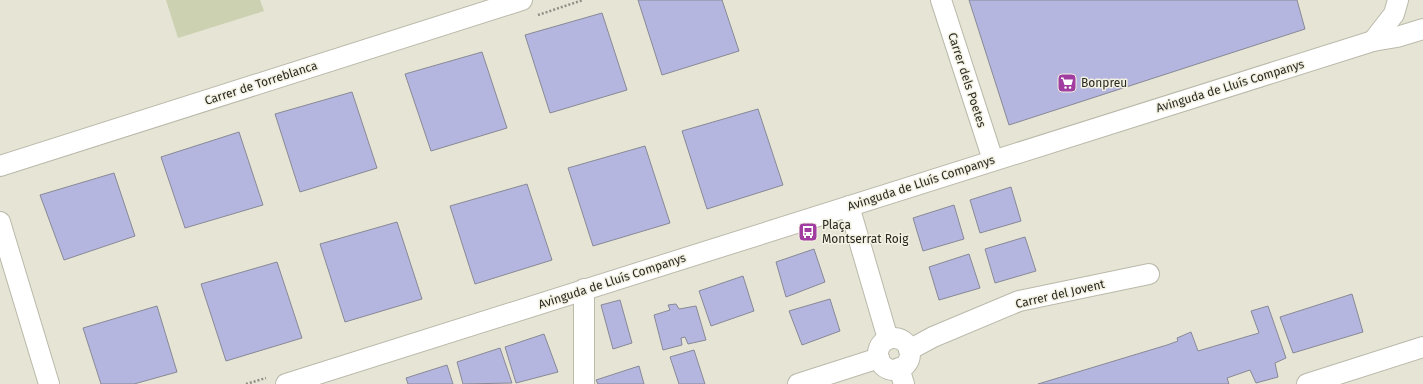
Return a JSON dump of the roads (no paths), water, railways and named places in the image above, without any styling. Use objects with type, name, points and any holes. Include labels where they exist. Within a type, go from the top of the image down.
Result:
[{"type":"street","name":"Carrer de Torreblanca","points":[[0,166],[522,0]]},
{"type":"street","name":"Carrer dels Poetes","points":[[941,0],[993,160]]},
{"type":"street","points":[[1373,41],[1394,14],[1398,0]]},
{"type":"street","name":"Avinguda de Lluís Companys","points":[[277,380],[584,289],[1373,41],[1397,37],[1423,28]]},
{"type":"street","points":[[849,206],[888,339]]},
{"type":"street","points":[[0,222],[49,384]]},
{"type":"street","name":"Carrer del Jovent","points":[[909,350],[933,337],[1019,301],[1149,274]]},
{"type":"street","points":[[584,289],[584,384]]},
{"type":"street","points":[[892,338],[900,339],[906,344],[909,350],[909,358],[901,376],[892,369],[885,367],[879,358],[878,352],[880,345],[892,338]]},
{"type":"street","points":[[1316,382],[1423,347]]},
{"type":"street","points":[[798,384],[879,358]]},
{"type":"place","name":"Bonpreu","points":[[1067,83]]},
{"type":"place","name":"Plaça Montserrat Roig","points":[[808,232]]}]
